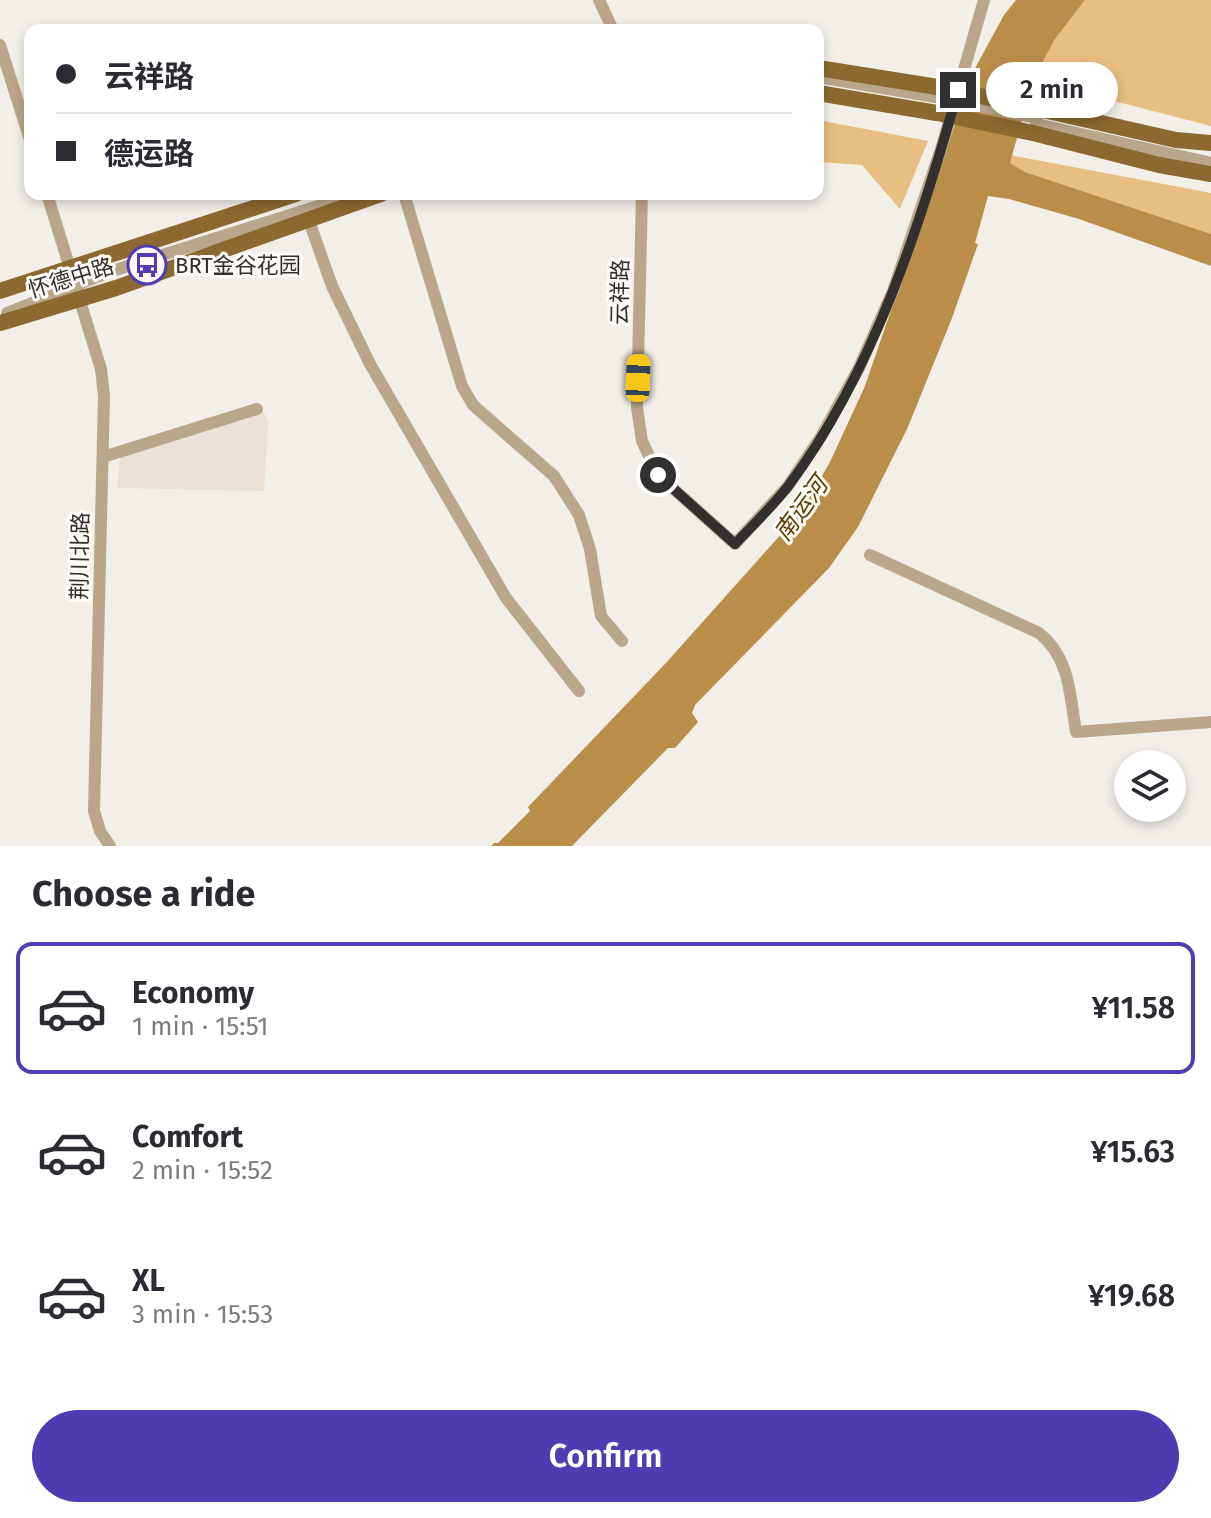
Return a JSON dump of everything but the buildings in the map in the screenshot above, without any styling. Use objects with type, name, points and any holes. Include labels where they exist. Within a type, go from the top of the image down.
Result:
[{"type":"main road","points":[[824,68],[836,68],[941,100],[1036,121],[1211,143]]},
{"type":"main road","points":[[824,93],[941,100],[1036,121],[1159,165],[1211,174]]},
{"type":"main road","name":"怀德中路","points":[[0,323],[75,284],[281,200]]},
{"type":"main road","name":"怀德中路","points":[[0,291],[75,284],[244,244],[363,200]]},
{"type":"street","points":[[599,0],[610,24]]},
{"type":"street","name":"云祥路","points":[[642,200],[637,407],[642,441],[658,475],[735,544],[788,486],[822,435],[859,368],[893,291],[938,160],[984,0]]},
{"type":"street","points":[[0,45],[24,121]]},
{"type":"street","points":[[824,78],[941,100]]},
{"type":"street","points":[[824,85],[941,100]]},
{"type":"street","points":[[1036,121],[1211,160]]},
{"type":"street","name":"荆川北路","points":[[49,200],[101,369],[104,396],[94,811],[100,831],[110,846]]},
{"type":"street","points":[[0,315],[75,284],[109,266],[315,200]]},
{"type":"street","points":[[0,309],[337,200]]},
{"type":"street","points":[[406,200],[462,386],[473,405],[554,476],[579,515],[590,549],[601,616],[622,641]]},
{"type":"street","points":[[308,218],[332,286],[370,364],[506,598],[579,691]]},
{"type":"street","points":[[103,457],[257,409]]},
{"type":"street","points":[[870,555],[1039,633],[1049,641],[1063,661],[1076,732],[1211,722]]},
{"type":"shaded area","points":[[1016,0],[1085,0],[1055,39],[1033,80],[1010,163],[1025,172],[1211,234],[1211,266],[1079,219],[988,196],[975,243],[978,244],[908,427],[858,527],[829,568],[695,705],[692,713],[698,722],[675,748],[668,748],[572,846],[491,846],[498,843],[530,811],[528,807],[665,664],[801,512],[830,462],[865,386],[973,72],[1004,15]]},
{"type":"shaded area","points":[[1085,0],[1211,0],[1211,126],[1033,80],[1055,39]]},
{"type":"shaded area","points":[[824,121],[928,141],[900,209],[862,165],[824,162]]},
{"type":"shaded area","points":[[1010,155],[1211,193],[1211,234],[1025,172],[1010,163]]},
{"type":"shaded area","points":[[264,412],[268,422],[264,491],[117,488],[120,457]]},
{"type":"place","name":"BRT金谷花园","points":[[147,265]]},
{"type":"route","points":[[658,475],[735,544],[788,486],[822,435],[859,368],[893,291],[958,90]]},
{"type":"water label","name":"南运河","points":[[801,509]]}]
